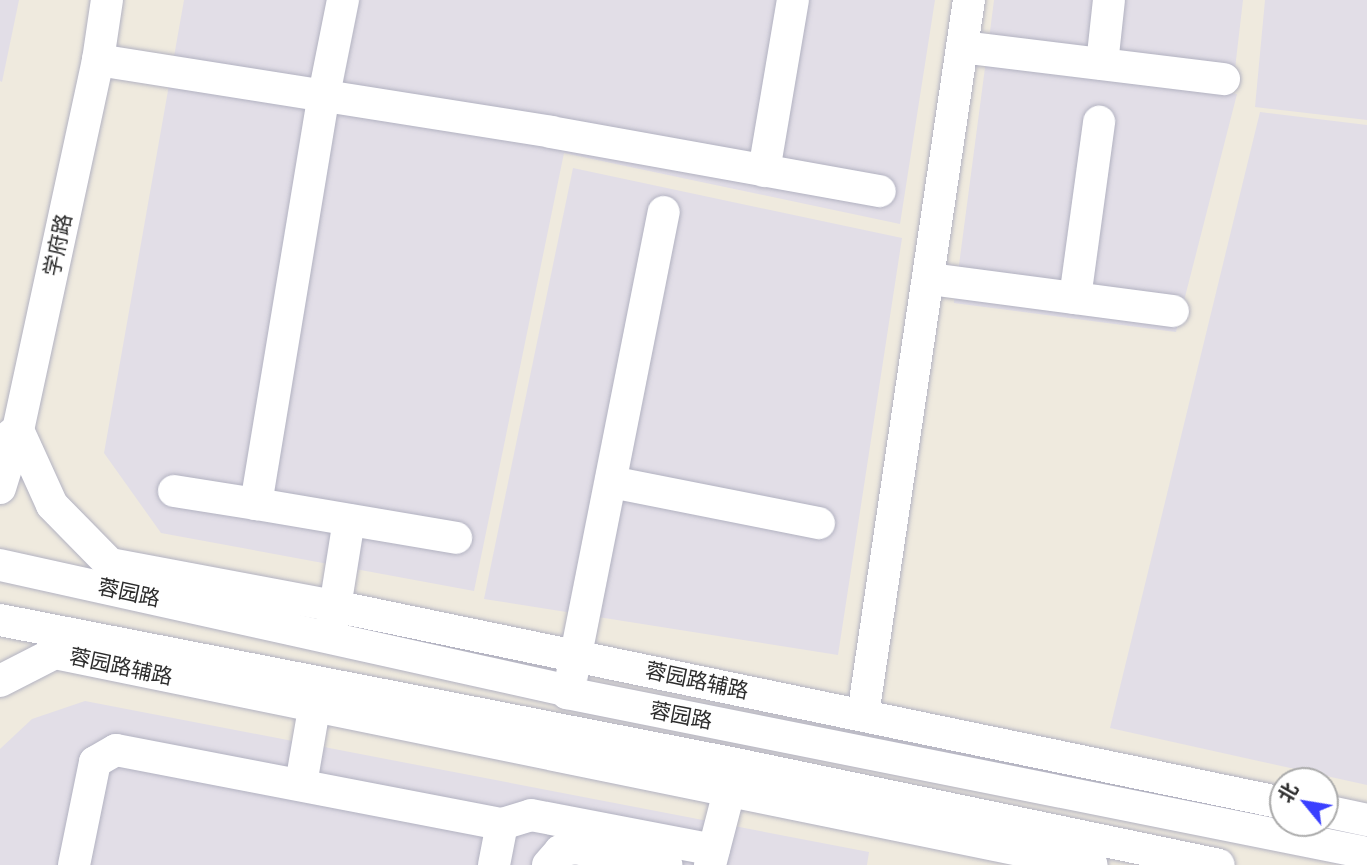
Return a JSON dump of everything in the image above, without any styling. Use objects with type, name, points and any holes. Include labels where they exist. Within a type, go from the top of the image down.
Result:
[{"type":"street","name":"学府路","points":[[0,488],[9,437],[98,61],[107,0]]},
{"type":"street","points":[[256,505],[324,95],[343,0]]},
{"type":"street","points":[[764,171],[793,0]]},
{"type":"street","points":[[863,715],[930,279],[969,0]]},
{"type":"street","points":[[1102,64],[1109,0]]},
{"type":"street","points":[[962,47],[1224,79]]},
{"type":"street","points":[[98,61],[324,95],[880,191]]},
{"type":"street","points":[[1075,298],[1099,122]]},
{"type":"street","points":[[568,693],[664,212]]},
{"type":"street","points":[[930,279],[1173,311]]},
{"type":"street","points":[[9,437],[52,505],[110,564],[168,602]]},
{"type":"street","points":[[611,481],[819,523]]},
{"type":"street","points":[[174,491],[456,538]]},
{"type":"street","points":[[331,638],[349,520]]},
{"type":"street","name":"蓉园路辅路","points":[[110,564],[334,606],[1269,800]]},
{"type":"street","name":"蓉园路","points":[[0,565],[565,690],[568,693],[1367,853]]},
{"type":"street","name":"蓉园路","points":[[0,620],[149,648],[317,694],[732,777],[1219,865]]},
{"type":"street","points":[[0,681],[55,653],[149,648]]},
{"type":"street","name":"蓉园路辅路","points":[[55,653],[317,694]]},
{"type":"street","points":[[301,784],[317,694]]},
{"type":"street","points":[[74,865],[95,762],[116,750],[502,824],[531,815],[712,857],[732,777],[1093,865]]},
{"type":"street","points":[[1339,814],[1367,820]]},
{"type":"street","points":[[494,865],[502,824]]},
{"type":"street","points":[[548,865],[560,851],[575,848],[666,865]]},
{"type":"shaded area","points":[[0,0],[19,0],[2,82],[0,81]]},
{"type":"shaded area","points":[[184,0],[935,0],[900,224],[564,153],[474,591],[161,533],[104,453]]},
{"type":"shaded area","points":[[994,0],[1243,0],[1233,86],[987,55]]},
{"type":"shaded area","points":[[1265,0],[1367,0],[1367,120],[1255,107]]},
{"type":"shaded area","points":[[986,60],[1237,94],[1176,332],[954,303]]},
{"type":"shaded area","points":[[1260,112],[1367,125],[1367,785],[1339,779],[1339,767],[1286,767],[1110,728]]},
{"type":"shaded area","points":[[573,168],[902,238],[838,655],[484,599]]},
{"type":"shaded area","points":[[85,701],[869,852],[867,865],[0,865],[0,749],[32,719]]}]
